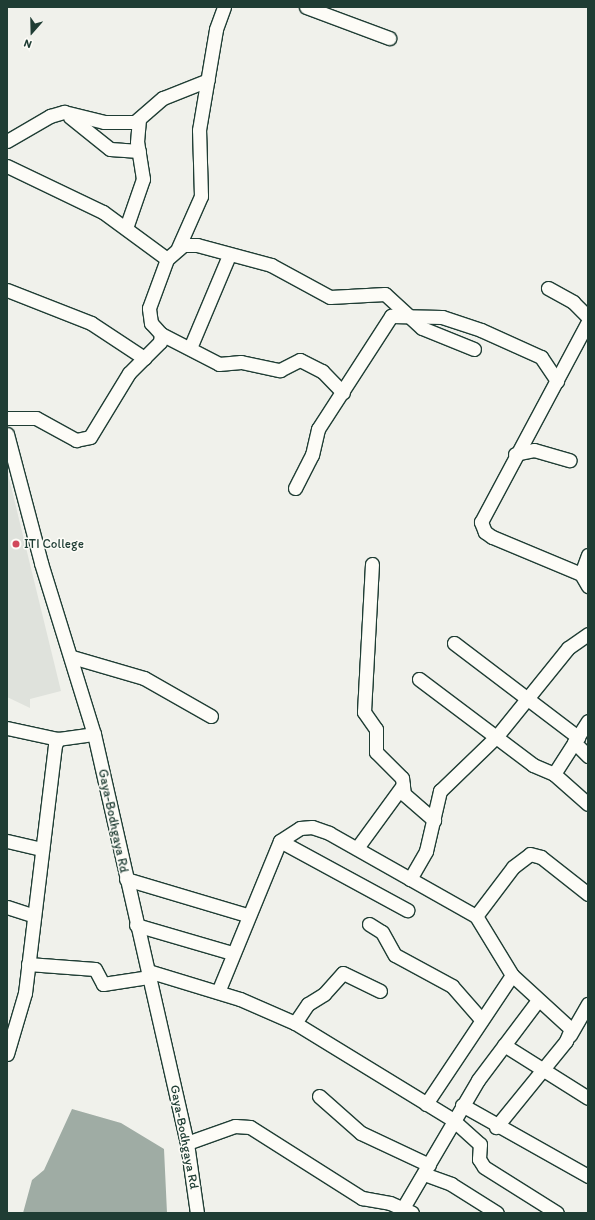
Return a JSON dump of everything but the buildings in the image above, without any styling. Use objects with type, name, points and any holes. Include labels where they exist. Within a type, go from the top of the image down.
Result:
[{"type":"street","points":[[224,7],[216,29],[198,145],[200,196],[178,248],[167,259],[148,308],[151,323],[161,334],[220,364],[241,362],[272,370],[284,369],[300,360],[327,374],[343,393]]},
{"type":"street","points":[[315,9],[389,38]]},
{"type":"street","points":[[7,141],[50,116],[64,112],[104,122],[139,120],[163,98],[208,80]]},
{"type":"street","points":[[64,112],[110,149],[139,151]]},
{"type":"street","points":[[126,228],[143,183],[144,171],[139,151],[139,120]]},
{"type":"street","points":[[7,166],[86,203],[126,228],[167,259]]},
{"type":"street","points":[[178,248],[197,245],[271,266],[330,297],[385,294],[422,328],[474,349]]},
{"type":"street","points":[[190,348],[229,255]]},
{"type":"street","points":[[548,288],[573,302],[588,317]]},
{"type":"street","points":[[7,290],[90,323],[144,358]]},
{"type":"street","points":[[295,488],[312,455],[318,429],[343,393],[386,318],[409,317],[454,320],[527,349],[544,360],[557,381]]},
{"type":"street","points":[[588,322],[557,381],[515,454],[483,517],[482,527],[492,537],[581,574],[588,586]]},
{"type":"street","points":[[7,418],[36,418],[76,440],[90,436],[129,373],[160,342],[161,334]]},
{"type":"street","name":"Gaya-Bodhgaya Rd","points":[[7,434],[41,563],[72,657],[94,734],[136,925],[187,1143],[197,1213]]},
{"type":"street","points":[[515,454],[534,450],[570,460]]},
{"type":"street","points":[[581,574],[588,555]]},
{"type":"street","points":[[372,564],[362,706],[376,728],[376,752],[402,778],[404,794],[434,820]]},
{"type":"street","points":[[410,879],[426,851],[434,820],[433,809],[440,791],[497,736],[529,699],[568,648],[588,634]]},
{"type":"street","points":[[454,643],[529,699],[576,739],[588,756]]},
{"type":"street","points":[[72,657],[144,678],[211,716]]},
{"type":"street","points":[[419,679],[534,765],[554,774],[588,804]]},
{"type":"street","points":[[554,774],[588,721]]},
{"type":"street","points":[[7,728],[58,739],[94,734]]},
{"type":"street","points":[[7,1054],[22,1010],[52,762],[58,739]]},
{"type":"street","points":[[357,848],[403,785]]},
{"type":"street","points":[[218,992],[247,915],[280,841],[294,830],[312,827],[357,848],[476,916],[512,974],[538,1000],[568,1024],[570,1034]]},
{"type":"street","points":[[7,841],[42,849]]},
{"type":"street","points":[[280,841],[407,910]]},
{"type":"street","points":[[476,916],[513,867],[530,854],[541,857],[588,894]]},
{"type":"street","points":[[126,879],[247,915]]},
{"type":"street","points":[[7,908],[34,916]]},
{"type":"street","points":[[369,924],[382,932],[395,955],[452,986],[480,1018]]},
{"type":"street","points":[[136,925],[232,953]]},
{"type":"street","points":[[28,964],[95,969],[103,984],[148,974],[218,992],[295,1023],[453,1120],[480,1144],[479,1159],[484,1167],[557,1213]]},
{"type":"street","points":[[295,1023],[308,1004],[324,994],[344,973],[380,991]]},
{"type":"street","points":[[426,1104],[480,1018],[512,974]]},
{"type":"street","points":[[187,1143],[235,1126],[250,1127],[362,1198],[405,1211],[462,1105],[538,1000]]},
{"type":"street","points":[[496,1127],[570,1034],[588,1004]]},
{"type":"street","points":[[504,1045],[541,1070],[588,1098]]},
{"type":"street","points":[[319,1096],[361,1133],[452,1184],[497,1213]]},
{"type":"street","points":[[462,1105],[496,1127],[588,1176]]},
{"type":"shaded area","name":"ITI College","points":[[7,470],[61,691],[30,699],[30,708],[7,697]]},
{"type":"shaded area","points":[[72,1109],[121,1123],[164,1149],[167,1213],[23,1213],[32,1180],[44,1170]]},
{"type":"place","name":"ITI College","points":[[16,544]]}]
